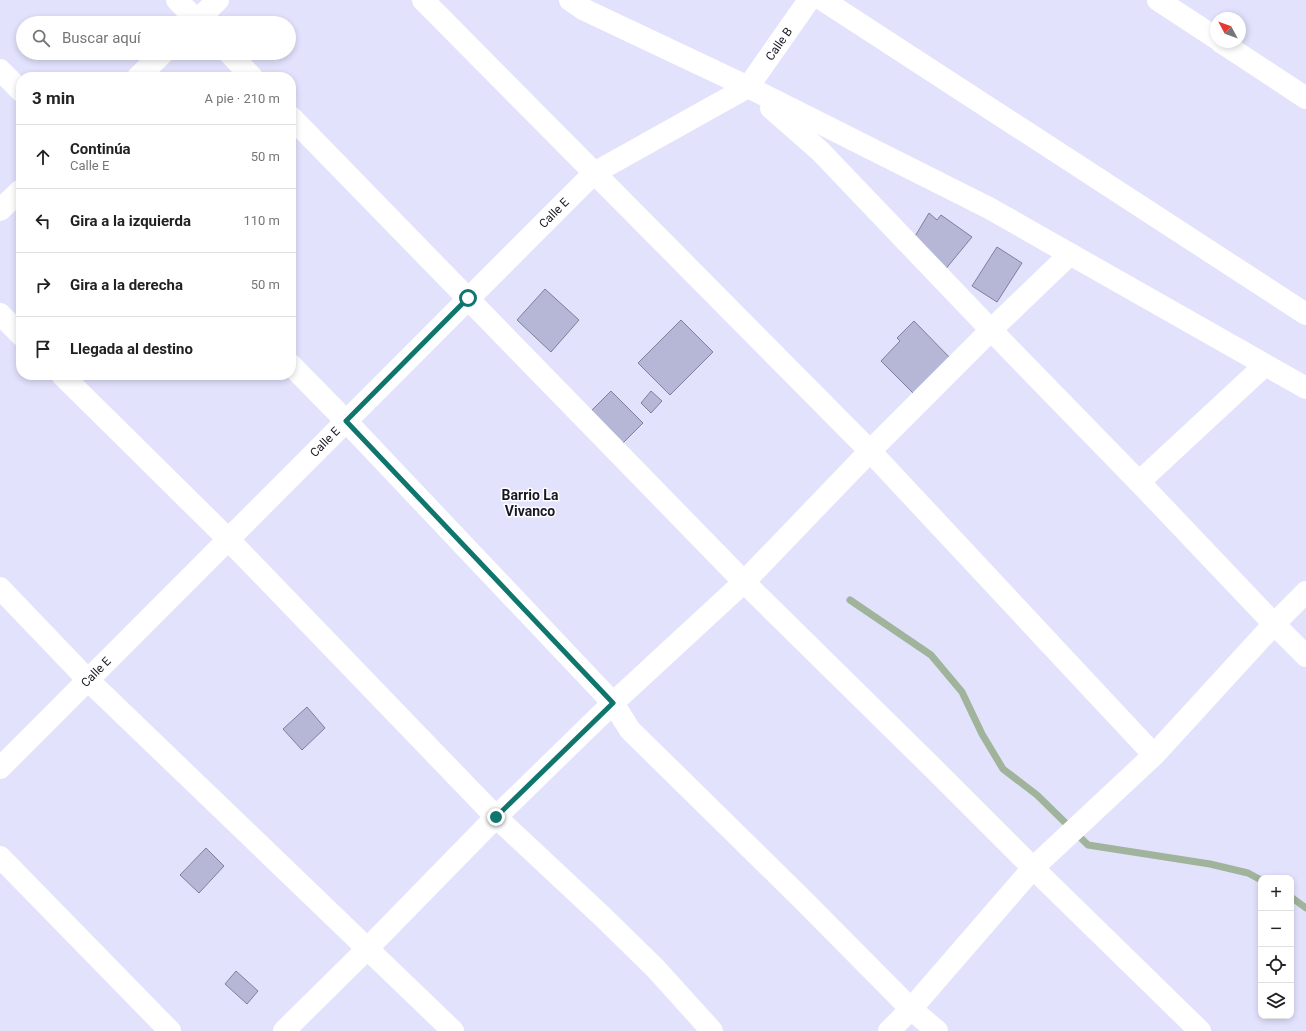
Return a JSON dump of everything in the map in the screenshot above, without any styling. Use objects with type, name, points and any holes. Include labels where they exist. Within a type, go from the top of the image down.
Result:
[{"type":"street","points":[[177,0],[191,16]]},
{"type":"street","points":[[202,16],[218,0]]},
{"type":"street","points":[[423,0],[870,451],[1154,755]]},
{"type":"street","points":[[570,0],[583,9],[748,88],[988,208],[1264,366],[1306,388]]},
{"type":"street","name":"Calle B","points":[[748,88],[809,0]]},
{"type":"street","points":[[824,0],[1306,314]]},
{"type":"street","points":[[1158,0],[1210,34]]},
{"type":"street","points":[[1230,48],[1306,98]]},
{"type":"street","points":[[143,72],[156,60]]},
{"type":"street","points":[[236,60],[247,72]]},
{"type":"street","points":[[0,70],[16,86]]},
{"type":"street","points":[[748,88],[820,150],[991,330],[1306,656]]},
{"type":"street","name":"Calle E","points":[[0,768],[594,173],[748,88]]},
{"type":"street","points":[[296,122],[744,582],[1200,1031]]},
{"type":"street","points":[[0,210],[16,195]]},
{"type":"street","points":[[284,1031],[367,949],[496,817],[613,703],[744,582],[870,451],[991,330],[1070,254]]},
{"type":"street","points":[[0,314],[16,330]]},
{"type":"street","points":[[1139,482],[1264,366]]},
{"type":"street","points":[[296,370],[613,703],[630,730],[802,899],[911,1009],[937,1031]]},
{"type":"street","points":[[67,380],[228,539],[496,817],[650,964],[712,1031]]},
{"type":"street","points":[[0,588],[88,680],[453,1031]]},
{"type":"street","points":[[889,1031],[911,1009],[1033,868],[1154,755],[1274,624],[1306,592]]},
{"type":"street","points":[[0,856],[170,1031]]},
{"type":"building","points":[[929,213],[937,220],[941,215],[972,237],[944,271],[914,238]]},
{"type":"building","points":[[997,247],[1022,263],[997,302],[972,286]]},
{"type":"building","points":[[545,289],[579,320],[551,352],[517,320]]},
{"type":"building","points":[[681,320],[713,352],[670,395],[638,363]]},
{"type":"building","points":[[914,321],[953,361],[917,397],[881,361],[900,341],[897,338]]},
{"type":"building","points":[[611,391],[643,423],[620,446],[588,414]]},
{"type":"building","points":[[651,391],[662,401],[651,413],[641,403]]},
{"type":"building","points":[[307,707],[325,728],[302,750],[283,729]]},
{"type":"building","points":[[206,848],[224,866],[199,893],[180,875]]},
{"type":"building","points":[[236,971],[258,991],[247,1004],[225,984]]},
{"type":"waterway","points":[[850,600],[931,655],[962,692],[982,734],[1003,769],[1037,795],[1088,845],[1210,864],[1248,873],[1258,878]]},
{"type":"waterway","points":[[1294,899],[1306,908]]},
{"type":"district","name":"Barrio La Vivanco","points":[[530,504]]},
{"type":"route","points":[[468,298],[346,421],[613,703],[496,817]]}]
